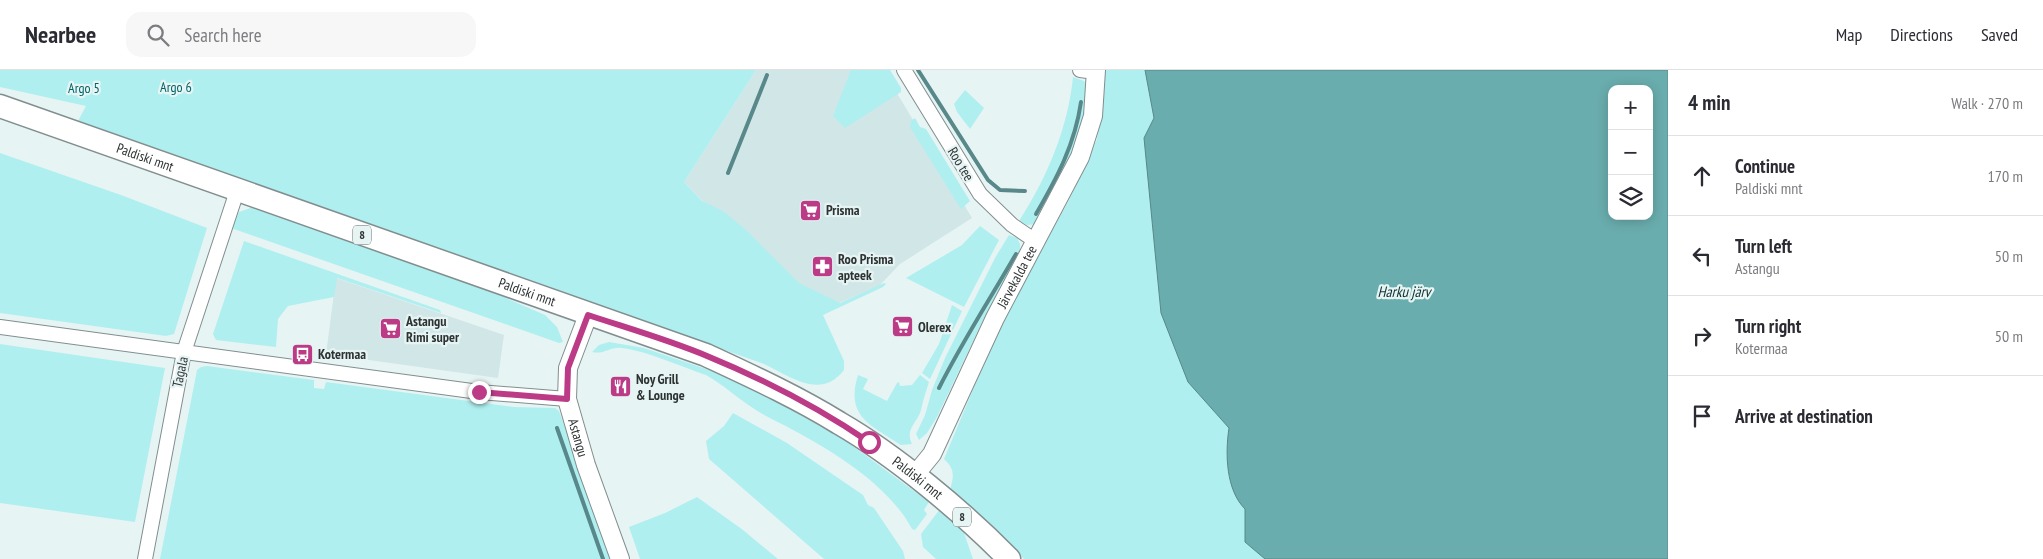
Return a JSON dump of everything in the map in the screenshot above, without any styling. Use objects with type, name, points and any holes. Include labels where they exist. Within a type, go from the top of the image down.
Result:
[{"type":"main road","name":"Paldiski mnt","points":[[0,106],[588,315],[706,355],[770,385],[840,423],[914,476],[1009,559]]},
{"type":"street","name":"Roo tee","points":[[904,70],[980,194],[1012,225],[1037,242]]},
{"type":"street","name":"Järvekalda tee","points":[[914,476],[932,454],[995,318],[1037,242],[1080,157],[1093,116],[1091,71]]},
{"type":"street","name":"Tagala","points":[[145,559],[184,352],[237,191]]},
{"type":"street","name":"Astangu","points":[[588,315],[568,368],[567,399],[586,465],[620,559]]},
{"type":"street","points":[[0,327],[494,394],[567,399]]},
{"type":"shaded area","points":[[756,70],[883,70],[972,218],[900,264],[879,286],[813,314],[684,182]]},
{"type":"shaded area","points":[[336,278],[504,335],[498,378],[326,354]]},
{"type":"green space","points":[[0,70],[756,70],[684,182],[702,201],[723,211],[745,229],[799,283],[840,303],[884,283],[886,284],[823,315],[844,361],[844,370],[835,379],[826,384],[806,383],[795,380],[764,364],[78,121],[86,106],[0,87]]},
{"type":"green space","points":[[851,70],[890,70],[901,88],[901,92],[845,128],[833,116]]},
{"type":"green space","points":[[1105,70],[1145,70],[1154,118],[1367,559],[1024,559],[998,532],[950,490],[953,473],[944,459],[1002,320],[1068,202],[1097,139]]},
{"type":"green space","points":[[1073,77],[1084,81],[1088,94],[1087,112],[1081,132],[1064,174],[1038,224],[1027,225],[1019,221],[1039,188],[1055,152],[1066,115]]},
{"type":"green space","points":[[965,90],[984,108],[970,129],[957,112],[954,104]]},
{"type":"green space","points":[[915,118],[920,127],[926,129],[970,201],[961,209],[910,127],[911,121]]},
{"type":"green space","points":[[0,153],[121,195],[207,228],[174,334],[166,336],[0,313]]},
{"type":"green space","points":[[253,207],[483,288],[545,315],[557,327],[563,342],[559,343],[231,228],[239,212]]},
{"type":"green space","points":[[980,226],[999,240],[964,307],[906,278],[962,245]]},
{"type":"green space","points":[[1009,235],[1017,238],[1020,244],[1020,256],[986,314],[937,417],[927,433],[919,440],[916,434],[925,415],[932,390],[945,358],[995,258]]},
{"type":"green space","points":[[244,241],[440,310],[441,313],[337,278],[334,297],[288,306],[278,319],[276,347],[216,340],[213,334]]},
{"type":"green space","points":[[952,305],[962,311],[930,379],[922,373],[939,344]]},
{"type":"green space","points":[[609,342],[644,348],[718,373],[767,396],[846,441],[929,502],[924,510],[927,514],[915,530],[912,529],[890,499],[876,485],[826,449],[761,413],[706,375],[632,350],[614,348],[596,353],[592,352],[599,345]]},
{"type":"green space","points":[[0,344],[165,368],[135,522],[0,503]]},
{"type":"green space","points":[[207,366],[314,380],[314,388],[324,389],[326,382],[514,407],[555,408],[559,411],[614,559],[160,559],[197,370]]},
{"type":"green space","points":[[858,375],[868,379],[863,389],[887,401],[899,382],[900,386],[912,385],[920,375],[929,382],[919,415],[911,430],[910,439],[912,444],[901,445],[880,432],[863,418],[855,401]]},
{"type":"green space","points":[[733,413],[787,443],[863,495],[868,505],[874,508],[903,551],[905,559],[824,559],[709,459],[706,441],[724,426]]},
{"type":"green space","points":[[697,497],[743,530],[778,559],[640,559],[629,527],[665,513]]},
{"type":"green space","points":[[940,509],[964,533],[973,559],[936,559],[923,547],[921,534]]},
{"type":"water","name":"Harku järv","points":[[1145,70],[1668,70],[1668,559],[1265,559],[1245,542],[1245,509],[1234,492],[1228,471],[1227,449],[1229,428],[1188,382],[1161,313],[1144,138],[1154,118]]},
{"type":"waterway","points":[[918,70],[988,180],[1000,190],[1025,191]]},
{"type":"waterway","points":[[728,173],[767,75]]},
{"type":"waterway","points":[[1036,214],[1070,146],[1081,102]]},
{"type":"waterway","points":[[939,388],[1016,254]]},
{"type":"waterway","points":[[557,428],[603,559]]},
{"type":"place","name":"Prisma","points":[[810,210]]},
{"type":"place","name":"Roo Prisma apteek","points":[[822,267]]},
{"type":"place","name":"Olerex","points":[[902,327]]},
{"type":"place","name":"Astangu Rimi super","points":[[390,329]]},
{"type":"place","name":"Kotermaa","points":[[302,354]]},
{"type":"place","name":"Noy Grill & Lounge","points":[[620,387]]},
{"type":"route","points":[[479,392],[510,396],[567,399],[568,368],[588,315],[706,355],[770,385],[840,423],[869,442]]},
{"type":"park label","name":"Argo 6","points":[[176,87]]},
{"type":"park label","name":"Argo 5","points":[[84,88]]}]
